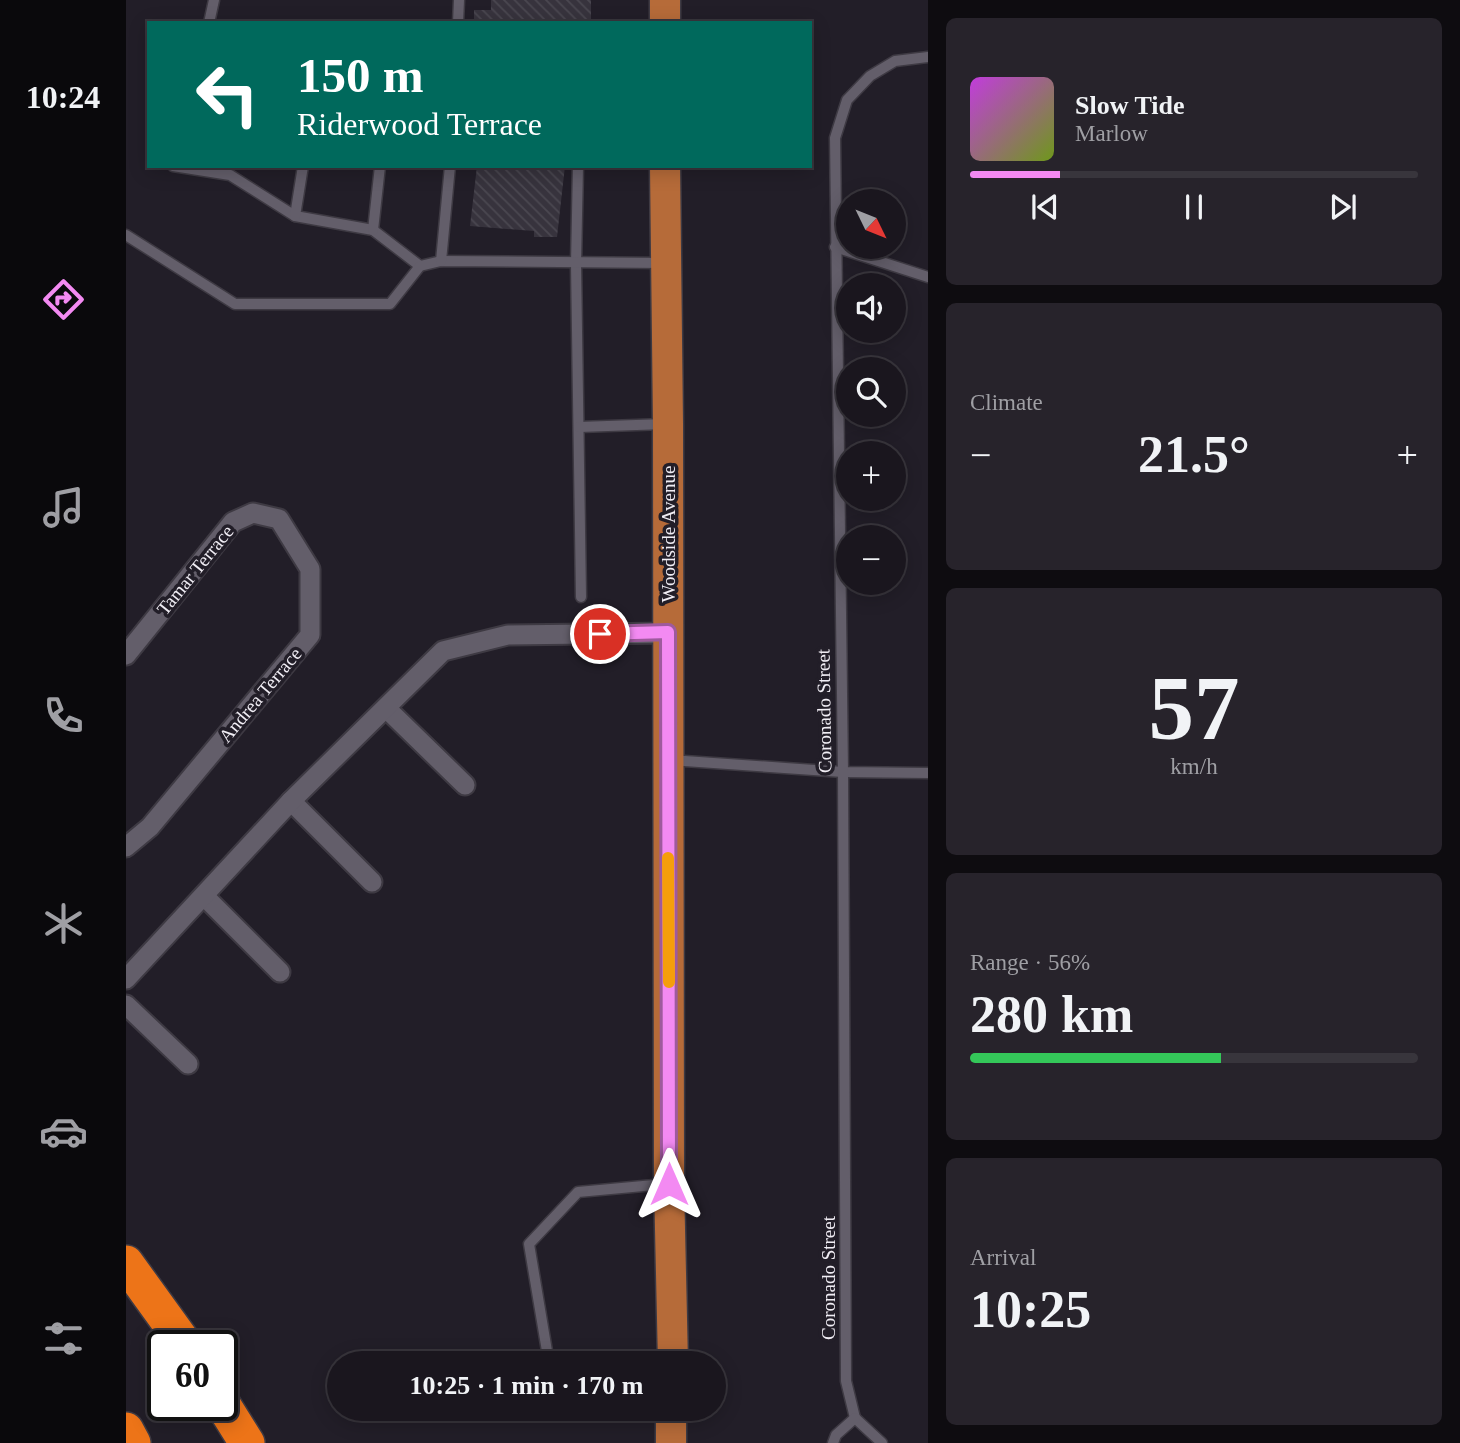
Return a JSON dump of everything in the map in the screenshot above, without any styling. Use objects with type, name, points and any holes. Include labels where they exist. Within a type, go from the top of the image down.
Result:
[{"type":"highway","points":[[126,1263],[174,1330]]},
{"type":"highway","points":[[234,1421],[247,1443]]},
{"type":"highway","points":[[126,1430],[134,1443]]},
{"type":"main road","points":[[665,0],[665,21]]},
{"type":"main road","name":"Woodside Avenue","points":[[665,168],[669,1184],[673,1351]]},
{"type":"main road","points":[[660,1443],[668,1421]]},
{"type":"main road","points":[[671,1421],[671,1443]]},
{"type":"street","name":"Tamar Terrace","points":[[126,655],[233,522],[253,513],[279,519]]},
{"type":"street","name":"Andrea Terrace","points":[[126,847],[150,827],[310,635],[310,569],[279,519]]},
{"type":"street","points":[[126,979],[291,801],[443,652],[508,635],[668,632]]},
{"type":"street","points":[[386,708],[465,785]]},
{"type":"street","points":[[291,801],[372,882]]},
{"type":"street","points":[[204,896],[280,972]]},
{"type":"street","points":[[126,1005],[188,1064]]},
{"type":"lane","points":[[209,21],[214,0]]},
{"type":"lane","points":[[458,21],[459,0]]},
{"type":"lane","name":"Coronado Street","points":[[855,1418],[846,1381],[843,772],[835,138],[847,100],[870,76],[895,61],[928,57]]},
{"type":"lane","points":[[186,168],[230,175],[295,216],[373,230],[420,266]]},
{"type":"lane","points":[[295,216],[303,168]]},
{"type":"lane","points":[[373,230],[380,168]]},
{"type":"lane","points":[[441,261],[450,168]]},
{"type":"lane","points":[[578,168],[576,264],[582,597]]},
{"type":"lane","points":[[126,235],[234,304],[390,304],[420,266],[441,261],[667,263]]},
{"type":"lane","points":[[835,247],[928,277]]},
{"type":"lane","points":[[579,427],[668,424]]},
{"type":"lane","points":[[668,760],[843,772],[928,772]]},
{"type":"lane","points":[[547,1351],[529,1244],[578,1192],[669,1184]]},
{"type":"lane","points":[[833,1443],[836,1435],[855,1418],[882,1443]]},
{"type":"building","points":[[491,0],[591,0],[591,21],[474,21],[474,10],[491,10]]},
{"type":"building","points":[[477,168],[565,168],[557,237],[534,237],[534,231],[470,226]]},
{"type":"slow traffic","points":[[668,858],[669,982]]},
{"type":"route","points":[[600,634],[668,632],[669,1184]]}]
